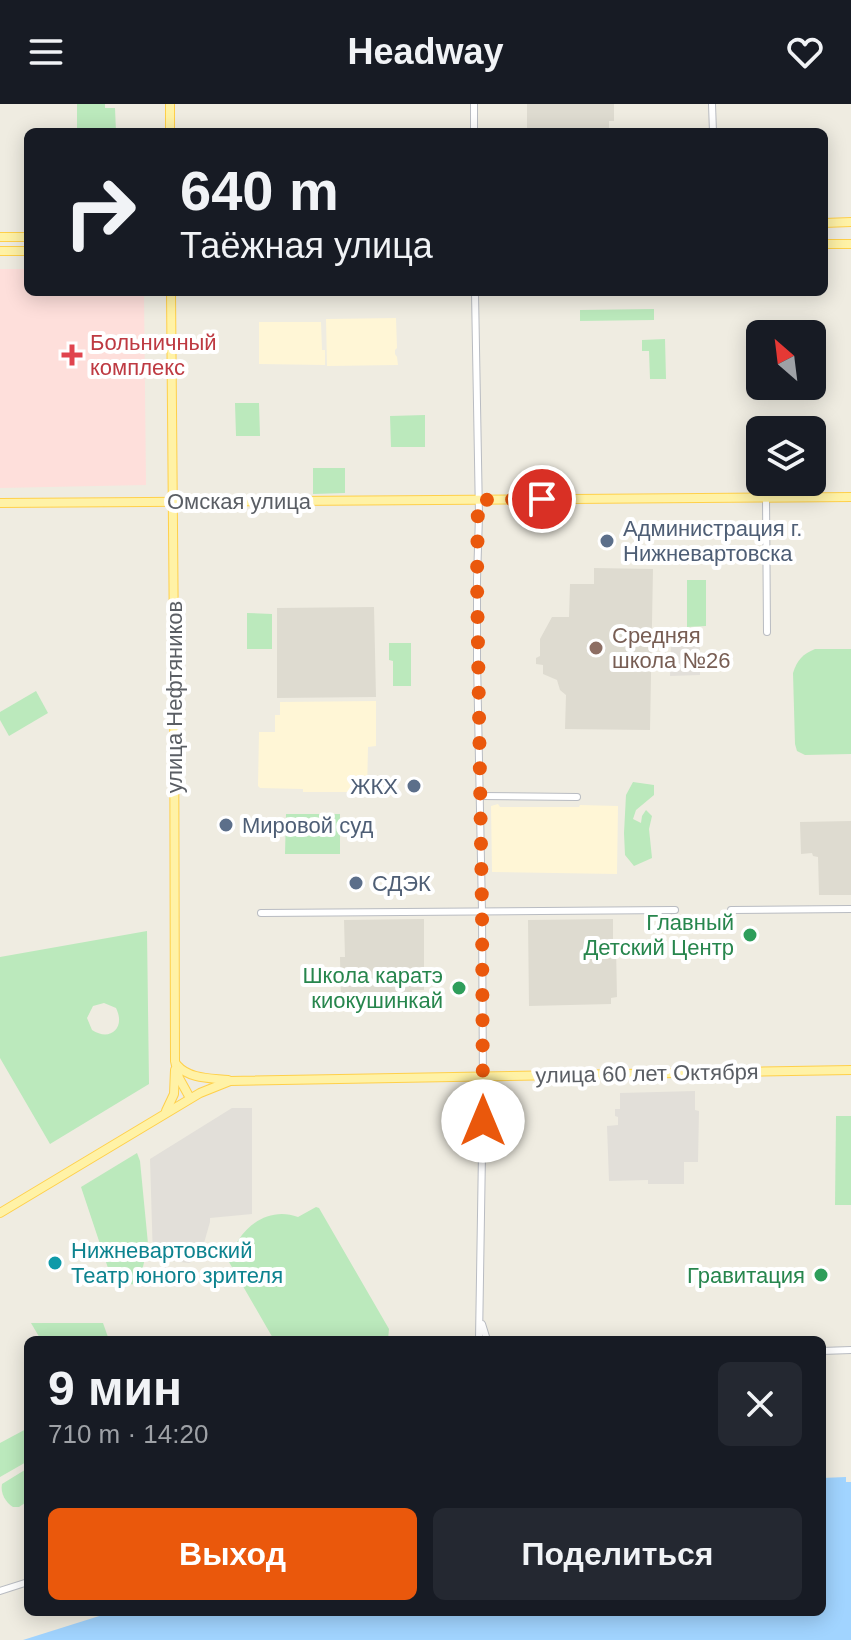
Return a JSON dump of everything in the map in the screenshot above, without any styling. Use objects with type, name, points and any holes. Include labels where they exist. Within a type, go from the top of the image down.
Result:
[{"type":"main road","points":[[170,104],[170,128]]},
{"type":"main road","points":[[828,223],[851,222]]},
{"type":"main road","points":[[0,237],[24,237]]},
{"type":"main road","points":[[828,244],[851,244]]},
{"type":"main road","points":[[0,251],[24,251]]},
{"type":"main road","name":"улица Нефтяников","points":[[171,296],[175,1061],[179,1078],[190,1098]]},
{"type":"main road","name":"Омская улица","points":[[0,503],[851,497]]},
{"type":"main road","points":[[175,1061],[190,1075],[230,1081]]},
{"type":"main road","points":[[161,1117],[174,1094],[175,1061]]},
{"type":"main road","name":"улица 60 лет Октября","points":[[0,1213],[190,1098],[230,1081],[851,1070]]},
{"type":"street","points":[[474,104],[474,128]]},
{"type":"street","points":[[712,104],[713,128]]},
{"type":"street","points":[[475,296],[483,1076],[479,1336]]},
{"type":"street","points":[[766,497],[767,632]]},
{"type":"street","points":[[480,796],[577,797]]},
{"type":"street","points":[[731,910],[851,909]]},
{"type":"street","points":[[261,913],[675,910]]},
{"type":"street","points":[[479,1310],[486,1336]]},
{"type":"street","points":[[826,1351],[851,1350]]},
{"type":"street","points":[[0,1591],[24,1583]]},
{"type":"shaded area","points":[[527,104],[614,104],[614,121],[609,121],[609,128],[527,128]]},
{"type":"shaded area","name":"Больничный комплекс","points":[[0,269],[24,269],[24,296],[144,296],[146,485],[0,488]]},
{"type":"shaded area","points":[[396,318],[395,354],[398,365],[327,366],[326,319]]},
{"type":"shaded area","points":[[259,322],[321,322],[325,365],[259,364]]},
{"type":"shaded area","name":"Средняя школа №26","points":[[594,568],[653,569],[650,730],[565,729],[566,695],[560,690],[557,680],[543,674],[543,665],[536,664],[536,658],[540,656],[540,639],[552,617],[569,617],[570,584],[594,584]]},
{"type":"shaded area","points":[[374,607],[376,697],[277,698],[277,608]]},
{"type":"shaded area","points":[[700,643],[700,675],[670,676],[671,644]]},
{"type":"shaded area","points":[[376,701],[376,746],[368,747],[367,792],[303,792],[303,789],[258,786],[259,732],[275,732],[275,715],[280,715],[280,702]]},
{"type":"shaded area","points":[[498,804],[500,807],[618,806],[617,874],[492,872],[491,806]]},
{"type":"shaded area","points":[[851,821],[851,895],[819,895],[818,857],[812,853],[801,854],[800,822]]},
{"type":"shaded area","points":[[424,919],[424,990],[412,990],[412,1008],[357,1009],[356,1001],[341,1002],[340,957],[345,957],[344,920]]},
{"type":"shaded area","points":[[613,919],[617,997],[611,998],[611,1004],[529,1006],[528,920]]},
{"type":"shaded area","points":[[695,1091],[695,1110],[699,1111],[698,1162],[684,1162],[684,1184],[648,1184],[648,1180],[609,1181],[607,1126],[618,1125],[615,1109],[620,1109],[620,1093]]},
{"type":"shaded area","points":[[232,1108],[252,1108],[252,1214],[210,1218],[200,1257],[189,1263],[153,1259],[150,1159]]},
{"type":"green space","points":[[77,104],[105,104],[105,108],[115,108],[116,128],[77,128]]},
{"type":"green space","points":[[654,309],[654,320],[580,321],[580,310]]},
{"type":"green space","points":[[665,339],[666,379],[650,379],[649,351],[642,351],[642,340]]},
{"type":"green space","points":[[235,403],[259,403],[260,436],[236,436]]},
{"type":"green space","points":[[425,415],[425,447],[391,447],[390,416]]},
{"type":"green space","points":[[313,468],[345,468],[345,493],[313,494]]},
{"type":"green space","points":[[687,580],[706,580],[706,626],[687,627]]},
{"type":"green space","points":[[247,613],[272,614],[272,649],[247,649]]},
{"type":"green space","points":[[389,643],[411,643],[411,686],[393,686]]},
{"type":"green space","points":[[815,649],[851,649],[851,754],[805,755],[797,751],[793,673],[801,658]]},
{"type":"green space","points":[[36,691],[48,713],[9,736],[0,720],[0,712]]},
{"type":"green space","points":[[633,782],[654,785],[654,795],[636,810],[633,819],[641,823],[646,810],[652,816],[649,829],[652,858],[634,866],[625,855],[624,833],[626,795]]},
{"type":"green space","points":[[286,814],[340,814],[340,854],[285,854]]},
{"type":"green space","points":[[147,931],[149,1084],[50,1144],[0,1058],[0,957]],"holes":[[[104,1003],[116,1008],[119,1022],[114,1031],[105,1034],[92,1030],[87,1018],[93,1006]]]},
{"type":"green space","points":[[836,1116],[851,1116],[851,1205],[835,1205]]},
{"type":"green space","points":[[137,1153],[149,1254],[145,1258],[139,1284],[118,1285],[112,1280],[81,1187]]},
{"type":"green space","points":[[319,1208],[389,1329],[388,1336],[272,1336],[229,1262],[238,1240],[254,1223],[275,1215],[298,1217]]},
{"type":"green space","points":[[31,1323],[103,1323],[108,1336],[39,1336]]},
{"type":"green space","points":[[24,1430],[24,1463],[0,1477],[0,1443]]},
{"type":"green space","points":[[24,1470],[24,1504],[13,1507],[8,1503],[2,1484]]},
{"type":"water","points":[[846,1477],[846,1482],[851,1482],[851,1640],[23,1640],[99,1616],[826,1616],[826,1478]]},
{"type":"place","name":"Больничный комплекс","points":[[72,355]]},
{"type":"place","name":"Администрация г. Нижневартовска","points":[[607,541]]},
{"type":"place","name":"Средняя школа №26","points":[[596,648]]},
{"type":"place","name":"ЖКХ","points":[[414,786]]},
{"type":"place","name":"Мировой суд","points":[[226,825]]},
{"type":"place","name":"СДЭК","points":[[356,883]]},
{"type":"place","name":"Главный Детский Центр","points":[[750,935]]},
{"type":"place","name":"Школа каратэ киокушинкай","points":[[459,988]]},
{"type":"place","name":"Нижневартовский Театр юного зрителя","points":[[55,1263]]},
{"type":"place","name":"Гравитация","points":[[821,1275]]},
{"type":"route","points":[[483,1121],[478,500],[542,499]]}]
